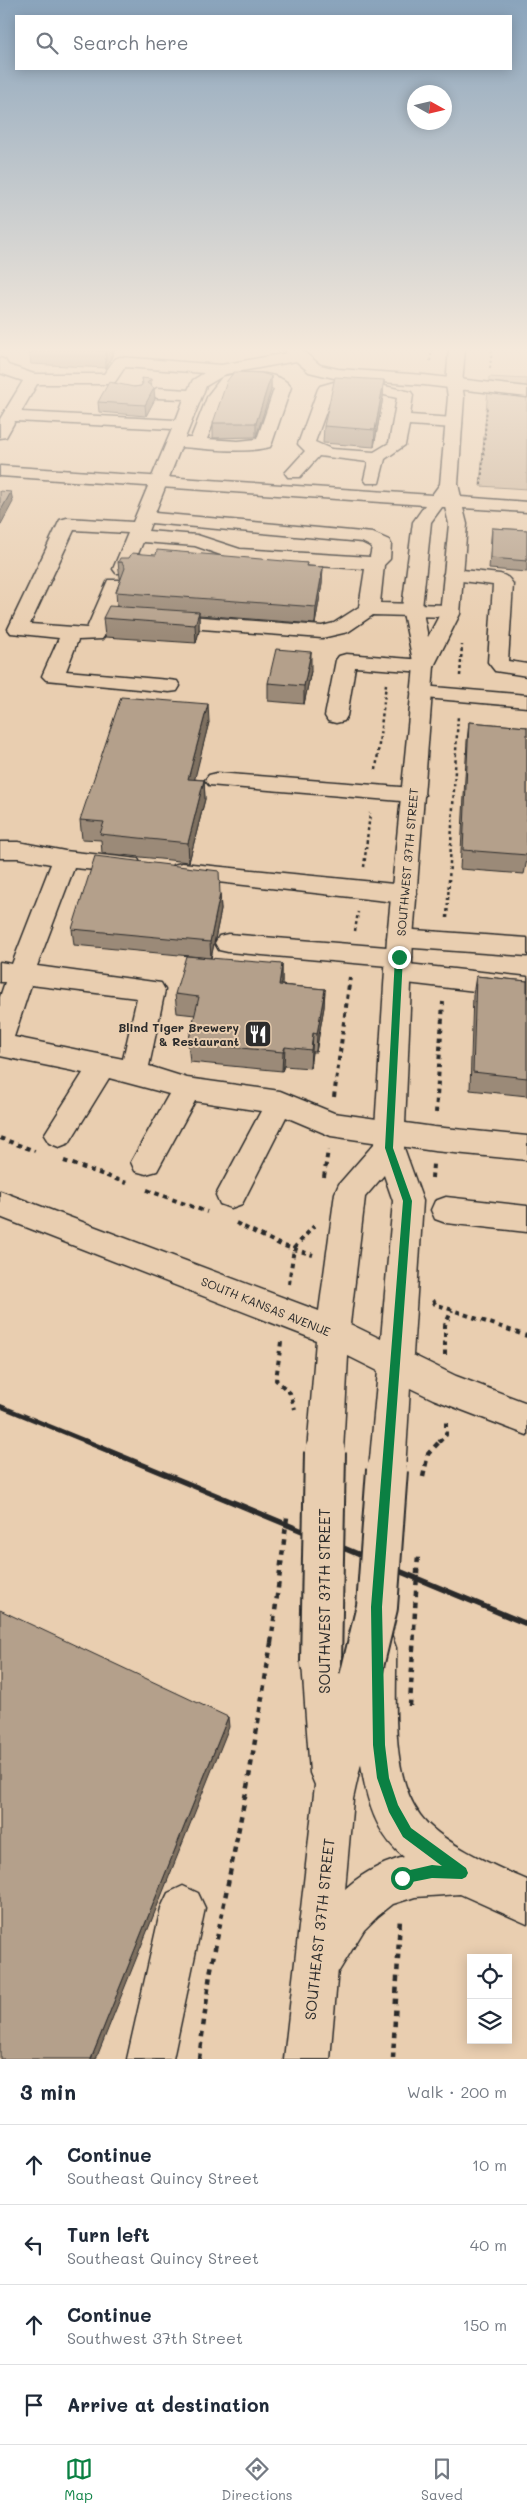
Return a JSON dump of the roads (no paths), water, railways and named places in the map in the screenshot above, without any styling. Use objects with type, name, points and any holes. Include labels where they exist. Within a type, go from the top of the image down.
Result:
[{"type":"main road","points":[[123,616],[119,577],[174,444]]},
{"type":"main road","points":[[216,444],[250,446],[259,444]]},
{"type":"main road","points":[[306,444],[315,450],[331,454],[377,457],[396,444]]},
{"type":"main road","name":"SOUTHWEST 37TH STREET","points":[[383,1691],[377,1607],[408,1201],[389,1140],[399,956],[424,666],[412,608],[422,522],[442,492],[450,444]]},
{"type":"main road","points":[[294,473],[315,450]]},
{"type":"main road","points":[[373,479],[377,457]]},
{"type":"main road","points":[[146,464],[162,473],[185,466]]},
{"type":"main road","points":[[0,471],[162,473],[442,492],[527,507]]},
{"type":"main road","points":[[274,472],[314,475]]},
{"type":"main road","points":[[354,478],[392,480]]},
{"type":"main road","points":[[442,492],[480,486]]},
{"type":"main road","name":"SOUTHWEST 37TH STREET","points":[[424,666],[450,611],[458,524],[442,492]]},
{"type":"main road","points":[[140,527],[197,541],[238,555],[375,563],[380,559],[382,544],[366,537],[140,527],[67,524],[18,629],[95,635],[123,616],[249,628],[322,632],[341,628],[369,609],[412,608],[450,611]]},
{"type":"main road","points":[[369,609],[375,563]]},
{"type":"main road","points":[[453,575],[500,580],[503,584],[498,662],[502,667],[527,670]]},
{"type":"main road","points":[[71,633],[53,676],[169,686]]},
{"type":"main road","points":[[336,716],[346,660],[424,666]]},
{"type":"main road","points":[[422,692],[527,701]]},
{"type":"main road","points":[[217,780],[413,795]]},
{"type":"main road","points":[[0,850],[18,850],[65,859],[404,894]]},
{"type":"main road","points":[[0,1038],[11,973],[65,859]]},
{"type":"main road","points":[[228,943],[352,954],[399,956],[446,941],[527,947]]},
{"type":"main road","points":[[399,956],[444,978],[527,987]]},
{"type":"main road","points":[[11,973],[152,990],[134,1072]]},
{"type":"main road","points":[[0,1045],[134,1072],[187,1089],[280,1102],[331,1124],[389,1140],[434,1139],[527,1148]]},
{"type":"main road","points":[[59,1135],[102,1066]]},
{"type":"main road","points":[[146,1162],[187,1089]]},
{"type":"main road","points":[[231,1195],[280,1102]]},
{"type":"main road","name":"SOUTHWEST 37TH STREET","points":[[332,1799],[321,1663],[325,1452],[333,1332],[350,1193],[389,1140]]},
{"type":"main road","points":[[439,1198],[527,1218]]},
{"type":"main road","name":"SOUTH KANSAS AVENUE","points":[[0,1204],[286,1312],[333,1332],[445,1388],[527,1419]]},
{"type":"main road","points":[[332,1799],[383,1691]]},
{"type":"main road","points":[[383,1691],[379,1745],[383,1778],[393,1808],[407,1832],[462,1873],[527,1902]]},
{"type":"main road","name":"SOUTHEAST 37TH STREET","points":[[307,2059],[332,1799]]},
{"type":"main road","points":[[315,1972],[338,1926],[357,1905],[378,1889],[402,1878],[432,1872],[462,1873]]},
{"type":"main road","points":[[150,2059],[183,1908]]},
{"type":"railway","points":[[0,1406],[88,1442]]},
{"type":"railway","points":[[85,1441],[527,1624]]},
{"type":"place","name":"Blind Tiger Brewery & Restaurant","points":[[258,1034]]}]
